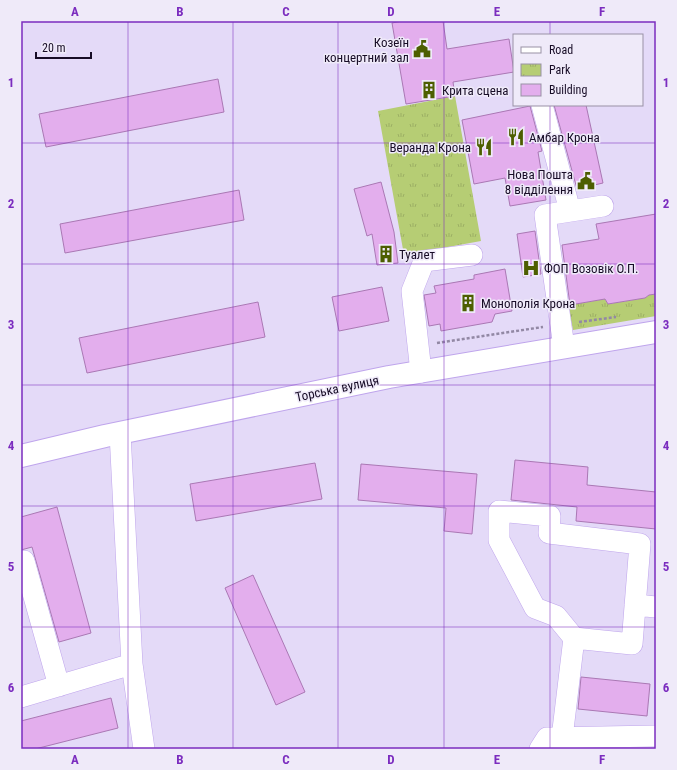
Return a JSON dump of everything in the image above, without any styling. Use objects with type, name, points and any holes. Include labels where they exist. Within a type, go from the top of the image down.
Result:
[{"type":"main road","name":"Торська вулиця","points":[[21,456],[120,433],[381,379],[656,332]]},
{"type":"street","points":[[542,106],[570,211]]},
{"type":"street","points":[[564,347],[545,215],[603,206]]},
{"type":"street","points":[[421,372],[412,291],[424,261],[472,255]]},
{"type":"street","points":[[120,433],[132,664],[144,749]]},
{"type":"street","points":[[499,511],[550,516],[549,533],[640,544],[632,644],[574,638],[556,616],[535,608],[499,540],[499,511]]},
{"type":"street","points":[[21,562],[24,561],[59,686]]},
{"type":"street","points":[[635,605],[656,607]]},
{"type":"street","points":[[562,738],[574,638]]},
{"type":"street","points":[[21,697],[132,664]]},
{"type":"street","points":[[540,749],[547,738],[656,736]]},
{"type":"path","points":[[418,346],[616,316]]},
{"type":"green space","points":[[455,96],[481,241],[404,255],[378,111]]},
{"type":"green space","points":[[656,294],[656,316],[573,330],[568,305],[605,299],[608,304],[645,298],[649,295]]},
{"type":"building","points":[[402,21],[443,21],[447,49],[509,39],[513,72],[453,82],[455,96],[406,104],[392,23]]},
{"type":"building","points":[[218,79],[224,112],[46,147],[39,114]]},
{"type":"building","points":[[530,106],[542,151],[538,152],[546,200],[510,206],[505,178],[474,184],[462,120]]},
{"type":"building","points":[[554,106],[586,106],[603,183],[577,189]]},
{"type":"building","points":[[381,182],[394,232],[398,263],[377,265],[372,234],[367,236],[354,189]]},
{"type":"building","points":[[239,190],[244,220],[65,253],[60,224]]},
{"type":"building","points":[[656,214],[656,294],[649,295],[645,298],[608,304],[605,299],[570,305],[562,245],[599,239],[596,224]]},
{"type":"building","name":"ФОП Возовік О.П.","points":[[535,231],[541,274],[523,277],[517,234]]},
{"type":"building","name":"Монополія Крона","points":[[505,269],[512,311],[495,314],[492,322],[441,331],[440,324],[429,326],[424,295],[436,293],[434,286],[474,279],[474,275]]},
{"type":"building","points":[[382,287],[389,321],[339,331],[332,297]]},
{"type":"building","points":[[258,302],[265,337],[87,373],[79,338]]},
{"type":"building","points":[[515,460],[588,467],[587,485],[656,492],[656,529],[576,521],[577,507],[511,500]]},
{"type":"building","points":[[315,463],[322,499],[196,521],[190,484]]},
{"type":"building","points":[[361,464],[477,474],[472,534],[444,531],[446,508],[358,500]]},
{"type":"building","points":[[57,507],[91,633],[59,642],[32,547],[21,550],[21,517]]},
{"type":"building","points":[[253,575],[305,692],[276,705],[225,588]]},
{"type":"building","points":[[581,677],[650,684],[647,716],[578,709]]},
{"type":"building","points":[[111,698],[118,728],[35,749],[21,749],[21,721]]},
{"type":"place","name":"Козеїн концертний зал","points":[[422,49]]},
{"type":"place","name":"Крита сцена","points":[[429,90]]},
{"type":"place","name":"Амбар Крона","points":[[516,137]]},
{"type":"place","name":"Веранда Крона","points":[[484,147]]},
{"type":"place","name":"Нова Пошта 8 відділення","points":[[586,181]]},
{"type":"place","name":"Туалет","points":[[386,254]]},
{"type":"place","name":"ФОП Возовік О.П.","points":[[531,268]]},
{"type":"place","name":"Монополія Крона","points":[[468,303]]}]
